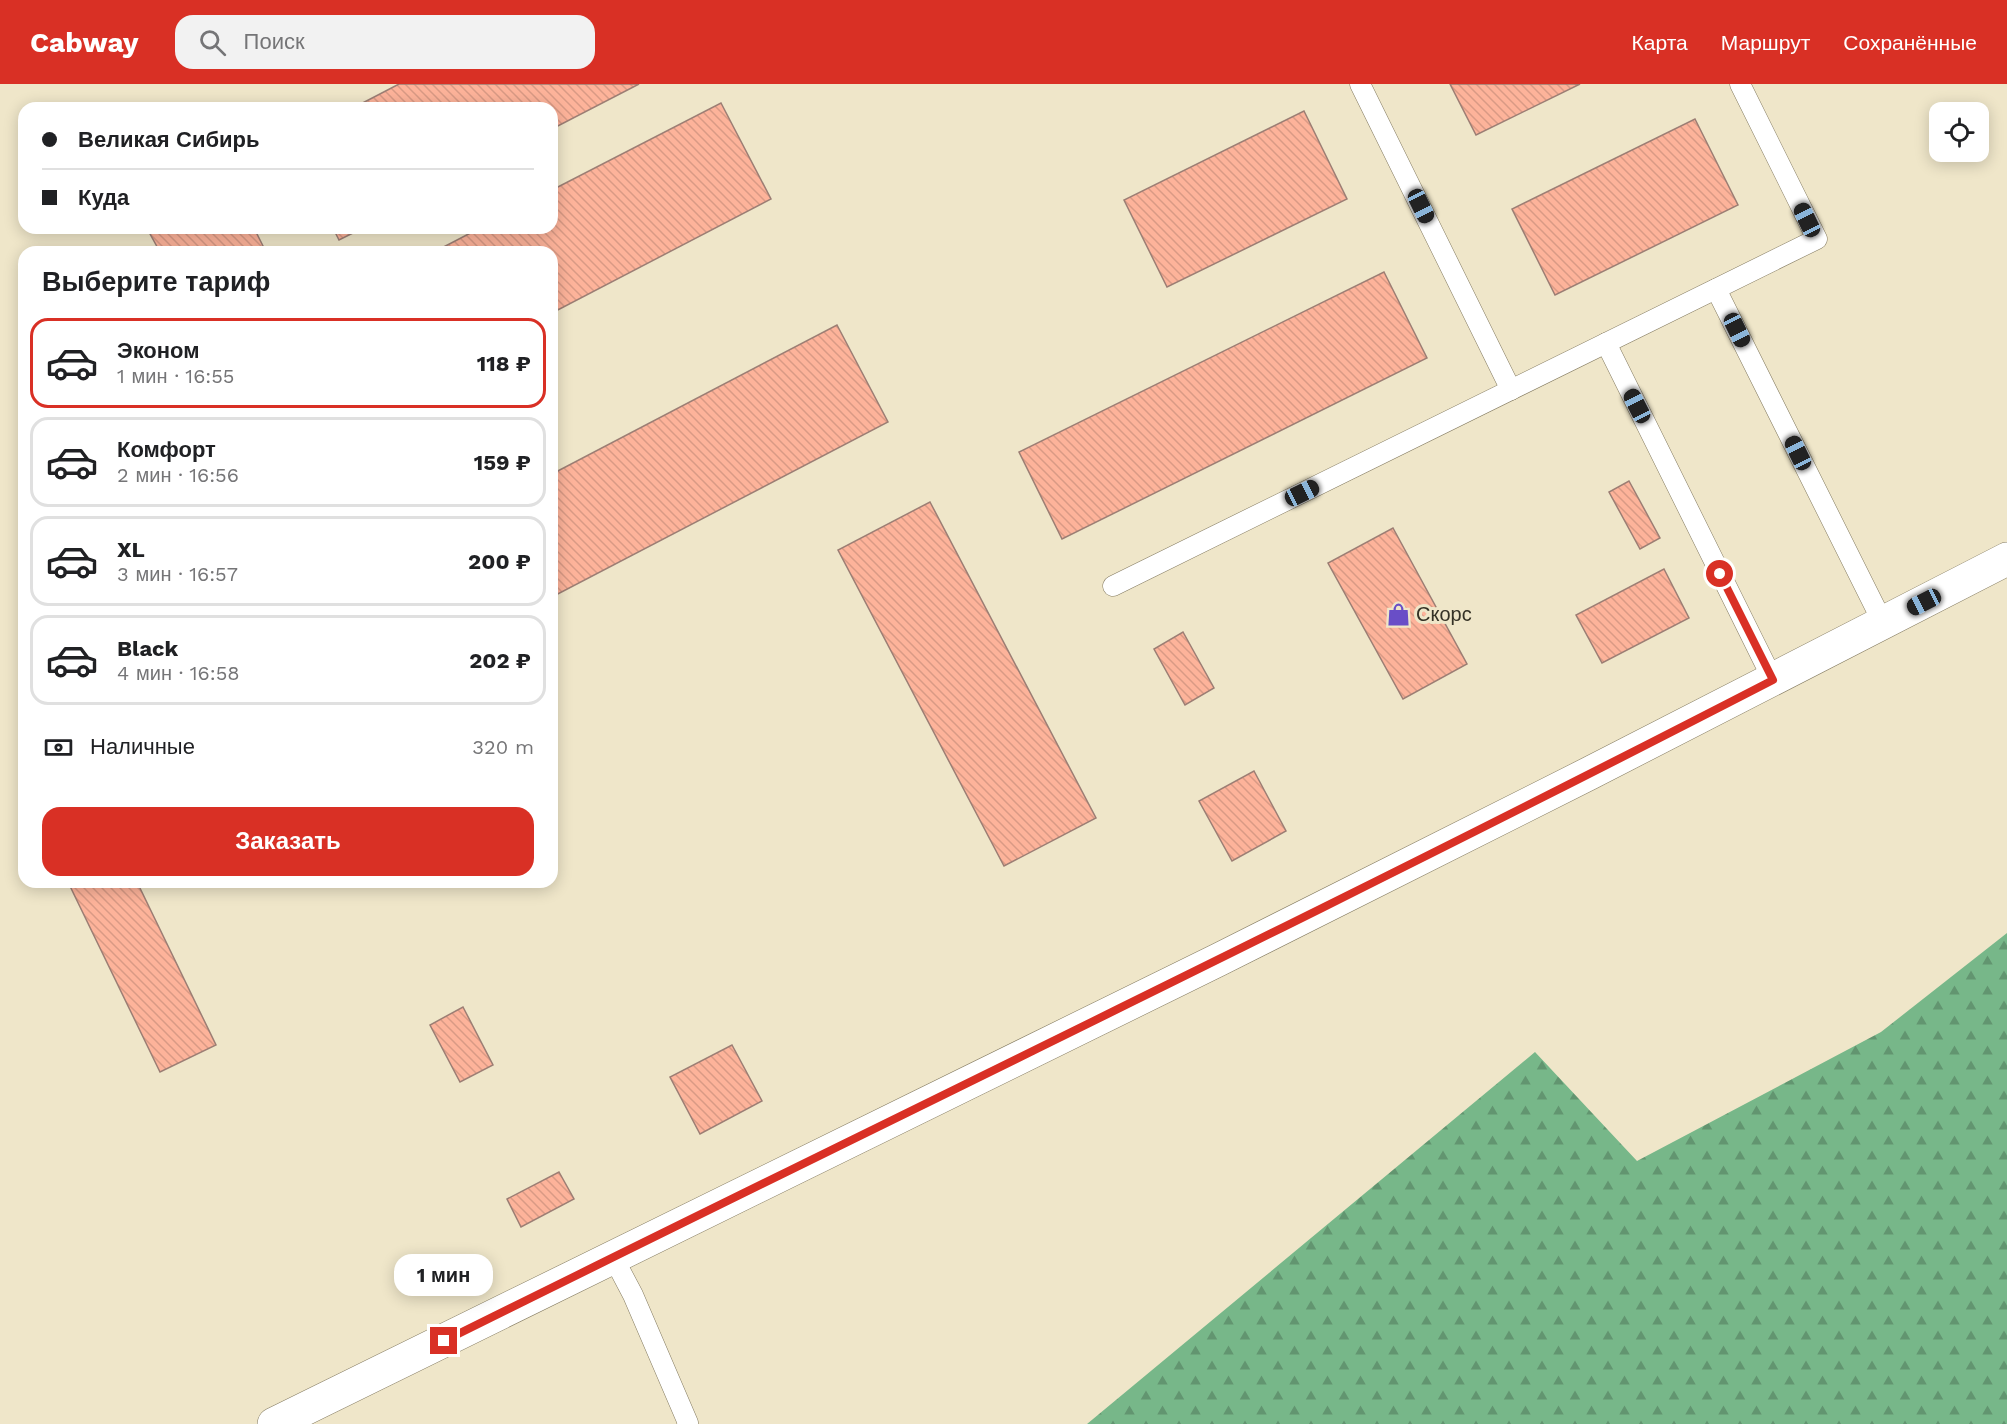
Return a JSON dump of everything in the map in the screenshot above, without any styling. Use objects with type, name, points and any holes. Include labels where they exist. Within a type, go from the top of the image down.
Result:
[{"type":"street","points":[[274,1424],[1218,960],[1580,779],[2007,560]]},
{"type":"lane","points":[[1360,84],[1511,390]]},
{"type":"lane","points":[[1113,586],[1817,239],[1740,84]]},
{"type":"lane","points":[[1716,289],[1882,623]]},
{"type":"lane","points":[[1606,343],[1773,680]]},
{"type":"lane","points":[[614,1257],[633,1295],[687,1424]]},
{"type":"green space","points":[[2007,933],[2007,1424],[1087,1424],[1535,1052],[1637,1161],[1881,1032]]},
{"type":"building","points":[[399,84],[639,84],[558,126],[558,102],[364,102]]},
{"type":"building","points":[[1450,84],[1580,84],[1476,135]]},
{"type":"building","points":[[721,103],[771,199],[558,310],[558,246],[446,246],[468,234],[558,234],[558,187]]},
{"type":"building","points":[[1304,111],[1347,199],[1167,287],[1124,200]]},
{"type":"building","points":[[1695,119],[1738,205],[1555,295],[1512,209]]},
{"type":"building","points":[[150,234],[257,234],[263,246],[157,246]]},
{"type":"building","points":[[336,234],[351,234],[339,240]]},
{"type":"building","points":[[1384,272],[1427,358],[1062,539],[1019,452]]},
{"type":"building","points":[[837,325],[888,422],[558,594],[558,471]]},
{"type":"building","points":[[1629,481],[1660,538],[1640,549],[1609,492]]},
{"type":"building","points":[[930,502],[1096,818],[1004,866],[838,550]]},
{"type":"building","name":"Скорс","points":[[1393,528],[1467,664],[1403,699],[1328,563]]},
{"type":"building","points":[[1664,569],[1689,618],[1602,663],[1576,615]]},
{"type":"building","points":[[1183,632],[1214,688],[1185,705],[1154,649]]},
{"type":"building","points":[[1254,771],[1286,831],[1232,861],[1199,801]]},
{"type":"building","points":[[71,888],[140,888],[216,1045],[160,1072]]},
{"type":"building","points":[[463,1007],[493,1065],[460,1082],[430,1025]]},
{"type":"building","points":[[732,1045],[762,1101],[700,1134],[670,1077]]},
{"type":"building","points":[[559,1172],[574,1199],[521,1227],[507,1199]]},
{"type":"place","name":"Скорс","points":[[1398,614]]},
{"type":"route","points":[[444,1341],[1218,960],[1773,680],[1720,574]]}]
